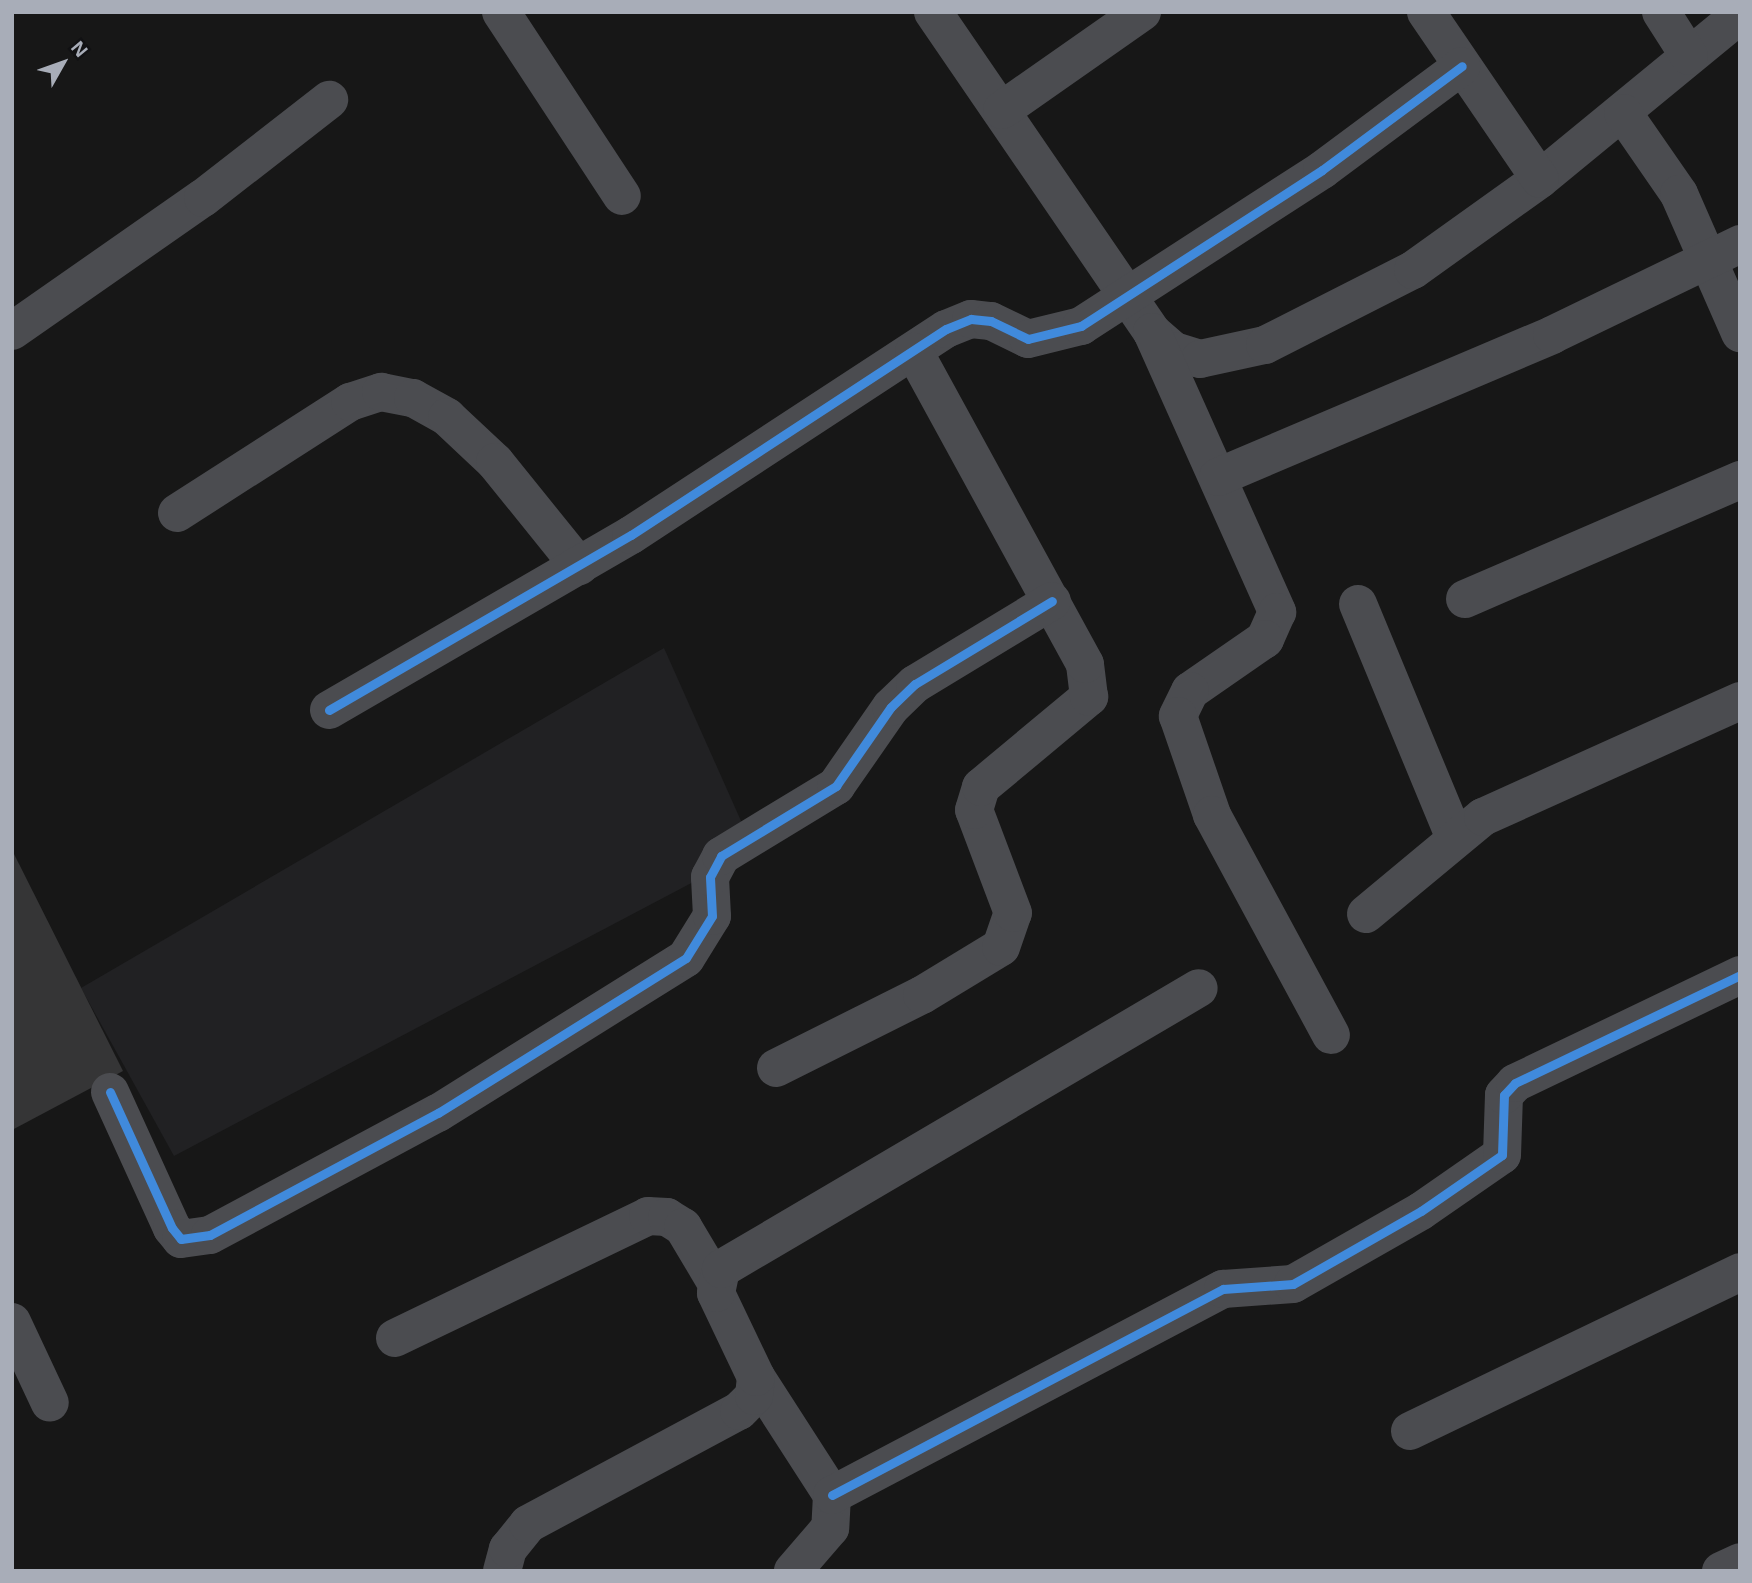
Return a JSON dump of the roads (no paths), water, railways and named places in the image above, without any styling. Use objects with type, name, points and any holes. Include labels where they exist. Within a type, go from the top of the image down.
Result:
[{"type":"street","points":[[501,12],[622,196]]},
{"type":"street","points":[[933,12],[1152,332],[1273,598],[1275,625],[1190,691],[1178,716],[1212,815],[1331,1035]]},
{"type":"street","points":[[1002,110],[1142,12]]},
{"type":"street","points":[[1426,12],[1540,179]]},
{"type":"street","points":[[1661,12],[1689,56]]},
{"type":"street","points":[[1152,332],[1174,351],[1200,359],[1265,345],[1413,270],[1540,179],[1740,15]]},
{"type":"street","points":[[329,710],[579,566],[914,352],[971,319],[991,321],[1028,340],[1054,337],[1126,297],[1299,185],[1462,66]]},
{"type":"street","points":[[12,331],[202,198],[329,100]]},
{"type":"street","points":[[1622,113],[1679,194],[1723,250],[1740,332]]},
{"type":"street","points":[[1218,477],[1540,341],[1723,250]]},
{"type":"street","points":[[776,1068],[980,963],[1012,929],[1013,913],[974,810],[981,787],[998,768],[1089,697],[1085,664],[914,352]]},
{"type":"street","points":[[177,513],[350,402],[381,392],[412,398],[447,417],[495,462],[579,566]]},
{"type":"street","points":[[1465,599],[1740,480]]},
{"type":"street","points":[[110,1092],[172,1228],[181,1239],[210,1236],[438,1112],[662,975],[705,931],[713,904],[710,877],[721,856],[836,786],[891,707],[915,684],[1052,601]]},
{"type":"street","points":[[1358,604],[1454,836]]},
{"type":"street","points":[[1366,914],[1454,836],[1510,802],[1740,701]]},
{"type":"street","points":[[832,1495],[1223,1289],[1293,1284],[1420,1212],[1502,1155],[1504,1095],[1515,1083],[1740,975]]},
{"type":"street","points":[[714,1279],[781,1230],[1199,988]]},
{"type":"street","points":[[395,1338],[648,1216],[683,1227],[714,1279],[757,1377],[832,1495],[830,1528],[793,1571]]},
{"type":"street","points":[[1410,1432],[1740,1272]]},
{"type":"street","points":[[12,1322],[50,1403]]},
{"type":"street","points":[[502,1571],[508,1549],[528,1524],[740,1411],[754,1396],[757,1377]]},
{"type":"street","points":[[1721,1571],[1740,1562]]}]
